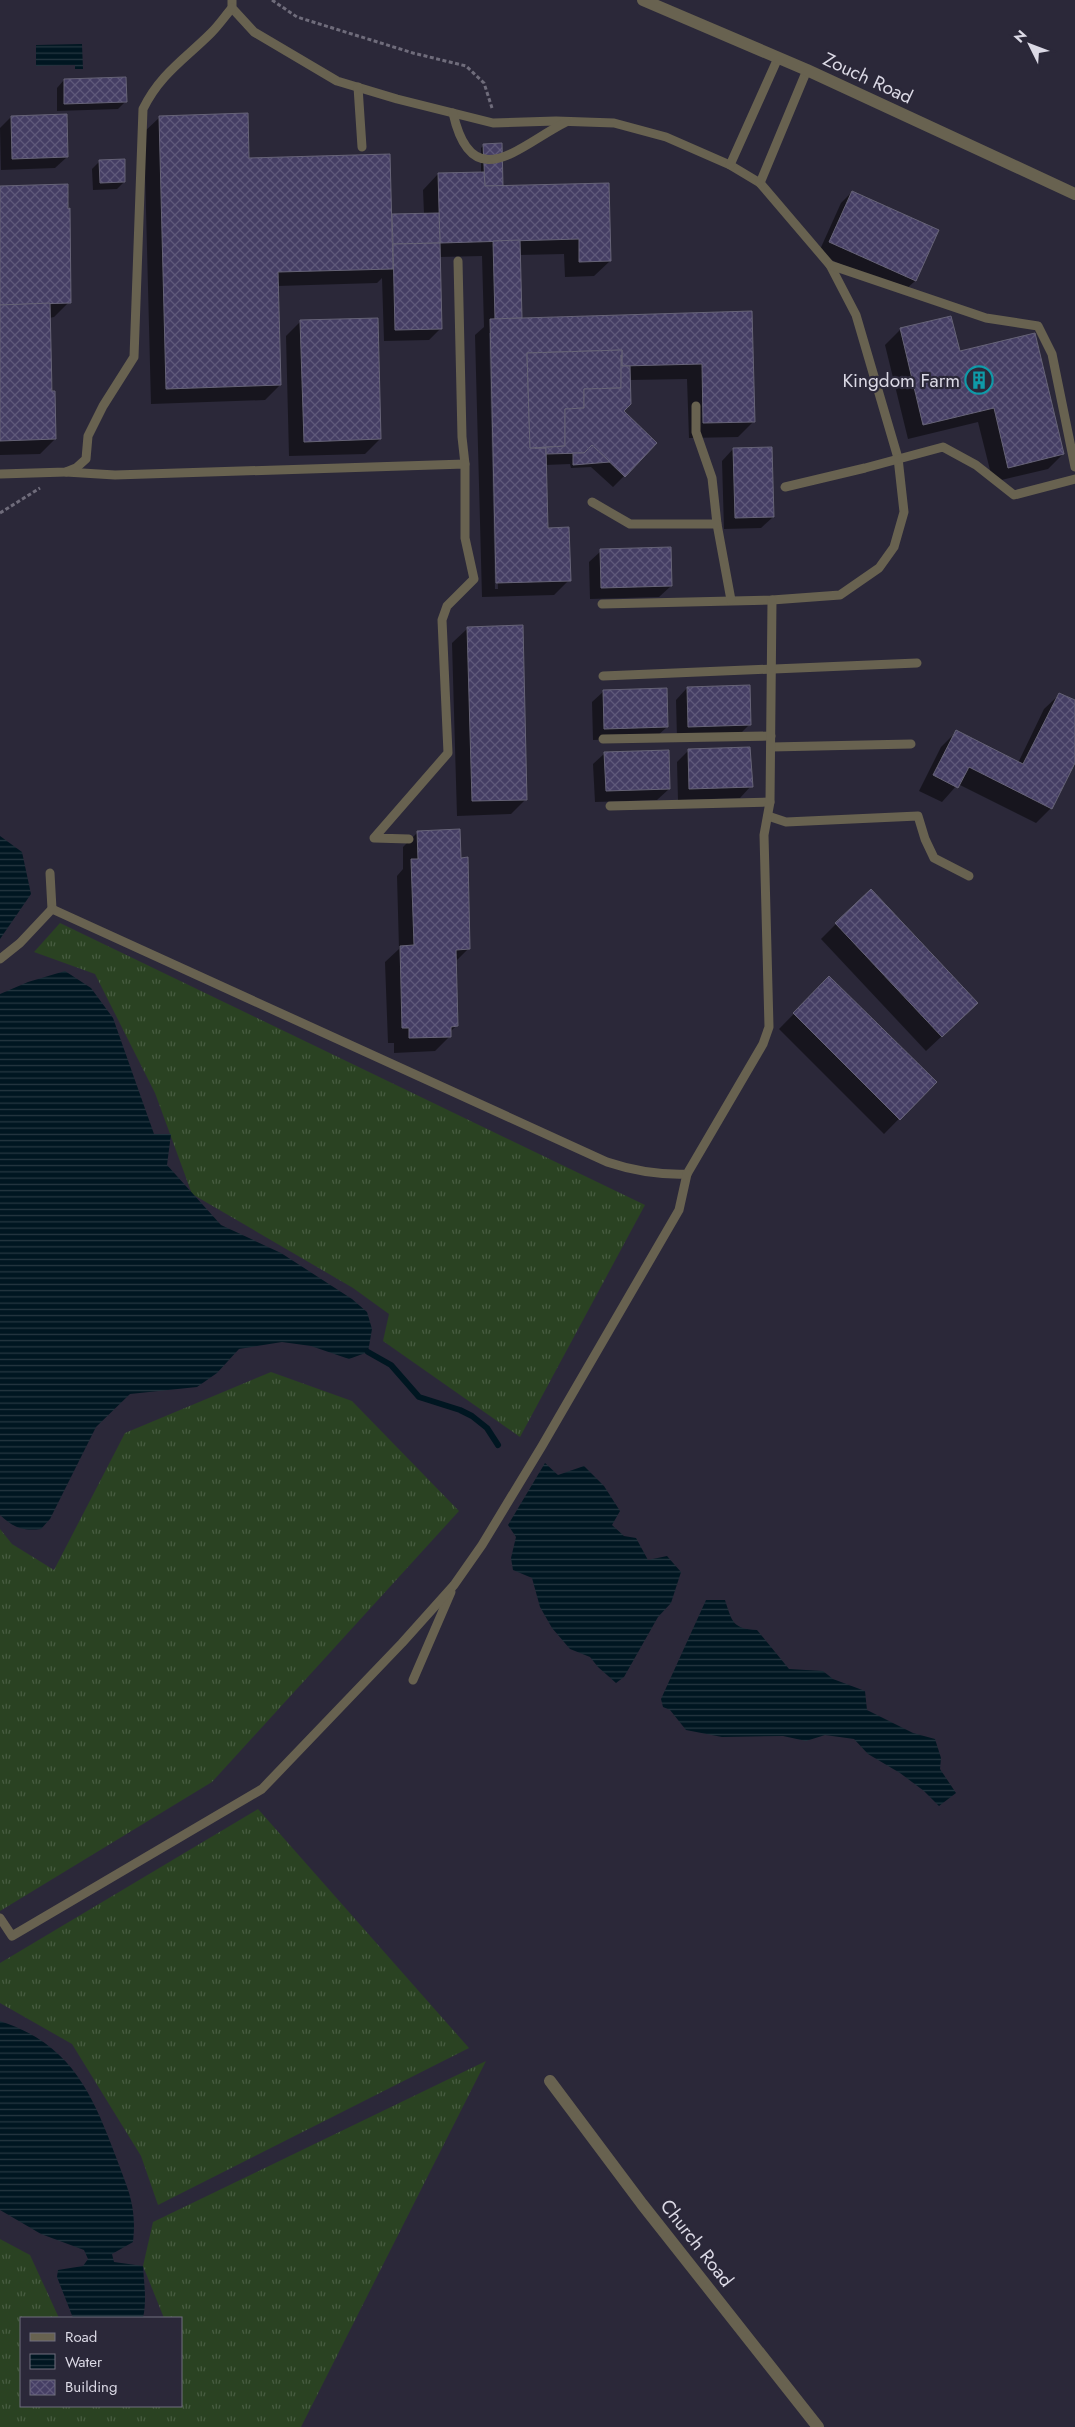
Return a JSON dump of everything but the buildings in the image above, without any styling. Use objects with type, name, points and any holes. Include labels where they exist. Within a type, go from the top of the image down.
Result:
[{"type":"street","name":"Zouch Road","points":[[643,0],[807,70],[1075,194]]},
{"type":"street","name":"Church Road","points":[[550,2081],[642,2204],[818,2427]]},
{"type":"lane","points":[[66,472],[76,468],[86,459],[88,436],[103,406],[134,356],[143,109],[161,80],[179,60],[211,33],[232,4],[254,32],[337,81],[397,100],[492,122],[568,121],[614,124],[666,137],[730,165],[760,182],[830,265],[856,315],[898,458],[904,512],[894,547],[879,568],[840,594],[772,600],[602,604]]},
{"type":"lane","points":[[730,165],[778,58]]},
{"type":"lane","points":[[760,182],[807,70]]},
{"type":"lane","points":[[358,87],[362,146]]},
{"type":"lane","points":[[453,112],[458,134],[464,146],[484,158],[510,156],[568,121]]},
{"type":"lane","points":[[409,839],[374,838],[448,754],[442,620],[447,606],[474,579],[465,538],[465,464],[462,437],[458,261]]},
{"type":"lane","points":[[830,265],[986,318],[1038,326],[1052,354],[1075,467]]},
{"type":"lane","points":[[696,406],[696,432],[712,478],[717,524],[731,600]]},
{"type":"lane","points":[[785,487],[943,447],[976,465],[1014,495],[1075,479]]},
{"type":"lane","points":[[0,474],[66,472],[115,476],[465,464]]},
{"type":"lane","points":[[592,502],[630,524],[717,524]]},
{"type":"lane","points":[[0,1918],[12,1936],[262,1789],[402,1643],[454,1585],[482,1545],[542,1446],[679,1210],[687,1174],[763,1044],[769,1027],[764,835],[770,802],[772,600]]},
{"type":"lane","points":[[603,676],[917,664]]},
{"type":"lane","points":[[603,739],[771,736]]},
{"type":"lane","points":[[771,747],[911,744]]},
{"type":"lane","points":[[610,806],[770,802]]},
{"type":"lane","points":[[768,816],[786,822],[918,816],[925,839],[934,858],[969,876]]},
{"type":"lane","points":[[0,959],[20,943],[52,909],[50,873]]},
{"type":"lane","points":[[52,909],[607,1162],[630,1170],[662,1175],[687,1174]]},
{"type":"lane","points":[[413,1680],[454,1585]]},
{"type":"path","points":[[272,0],[297,17],[413,53],[466,66],[481,78],[488,89],[492,107],[492,122]]},
{"type":"path","points":[[0,513],[41,488]]},
{"type":"green space","points":[[60,923],[645,1205],[520,1437],[383,1341],[389,1314],[353,1288],[192,1194],[155,1093],[95,974],[34,952]]},
{"type":"green space","points":[[271,1372],[352,1401],[459,1511],[212,1782],[0,1911],[0,1529],[12,1544],[54,1570],[125,1433]]},
{"type":"green space","points":[[258,1809],[469,2048],[158,2205],[141,2156],[72,2044],[0,2003],[0,1963]]},
{"type":"green space","points":[[486,2061],[301,2427],[0,2427],[0,2239],[30,2255],[59,2317],[20,2317],[20,2407],[182,2407],[182,2317],[164,2317],[143,2266],[153,2222]]},
{"type":"water","points":[[82,44],[83,69],[75,69],[75,65],[36,66],[36,45]]},
{"type":"water","points":[[0,836],[22,852],[31,894],[0,939]]},
{"type":"water","points":[[65,971],[91,988],[113,1018],[154,1134],[171,1134],[167,1165],[221,1225],[281,1253],[352,1299],[367,1312],[372,1329],[368,1352],[349,1359],[311,1346],[282,1342],[239,1349],[217,1373],[197,1387],[130,1394],[96,1427],[50,1519],[41,1529],[29,1529],[14,1526],[0,1515],[0,994],[28,982]]},
{"type":"water","points":[[545,1463],[558,1475],[584,1466],[604,1486],[620,1511],[612,1525],[624,1536],[636,1538],[648,1560],[667,1556],[681,1572],[671,1603],[658,1617],[624,1677],[616,1683],[590,1657],[570,1649],[552,1628],[540,1607],[532,1578],[513,1570],[511,1558],[516,1537],[508,1525]]},
{"type":"water","points":[[706,1600],[725,1600],[735,1623],[743,1628],[757,1630],[789,1669],[823,1671],[833,1679],[865,1691],[867,1710],[913,1733],[935,1739],[941,1758],[940,1769],[956,1793],[939,1806],[924,1791],[900,1773],[868,1754],[854,1739],[825,1735],[806,1741],[783,1736],[722,1737],[686,1730],[670,1710],[663,1707],[661,1699]]},
{"type":"water","points":[[0,2021],[24,2031],[45,2043],[62,2057],[76,2074],[98,2112],[128,2189],[134,2218],[133,2242],[112,2254],[114,2262],[143,2266],[145,2298],[143,2317],[73,2317],[57,2277],[58,2270],[83,2266],[88,2259],[84,2250],[41,2234],[0,2210]]},
{"type":"waterway","points":[[368,1352],[391,1365],[419,1397],[460,1410],[472,1416],[487,1428],[498,1445]]},
{"type":"place","name":"Kingdom Farm","points":[[979,380]]}]
